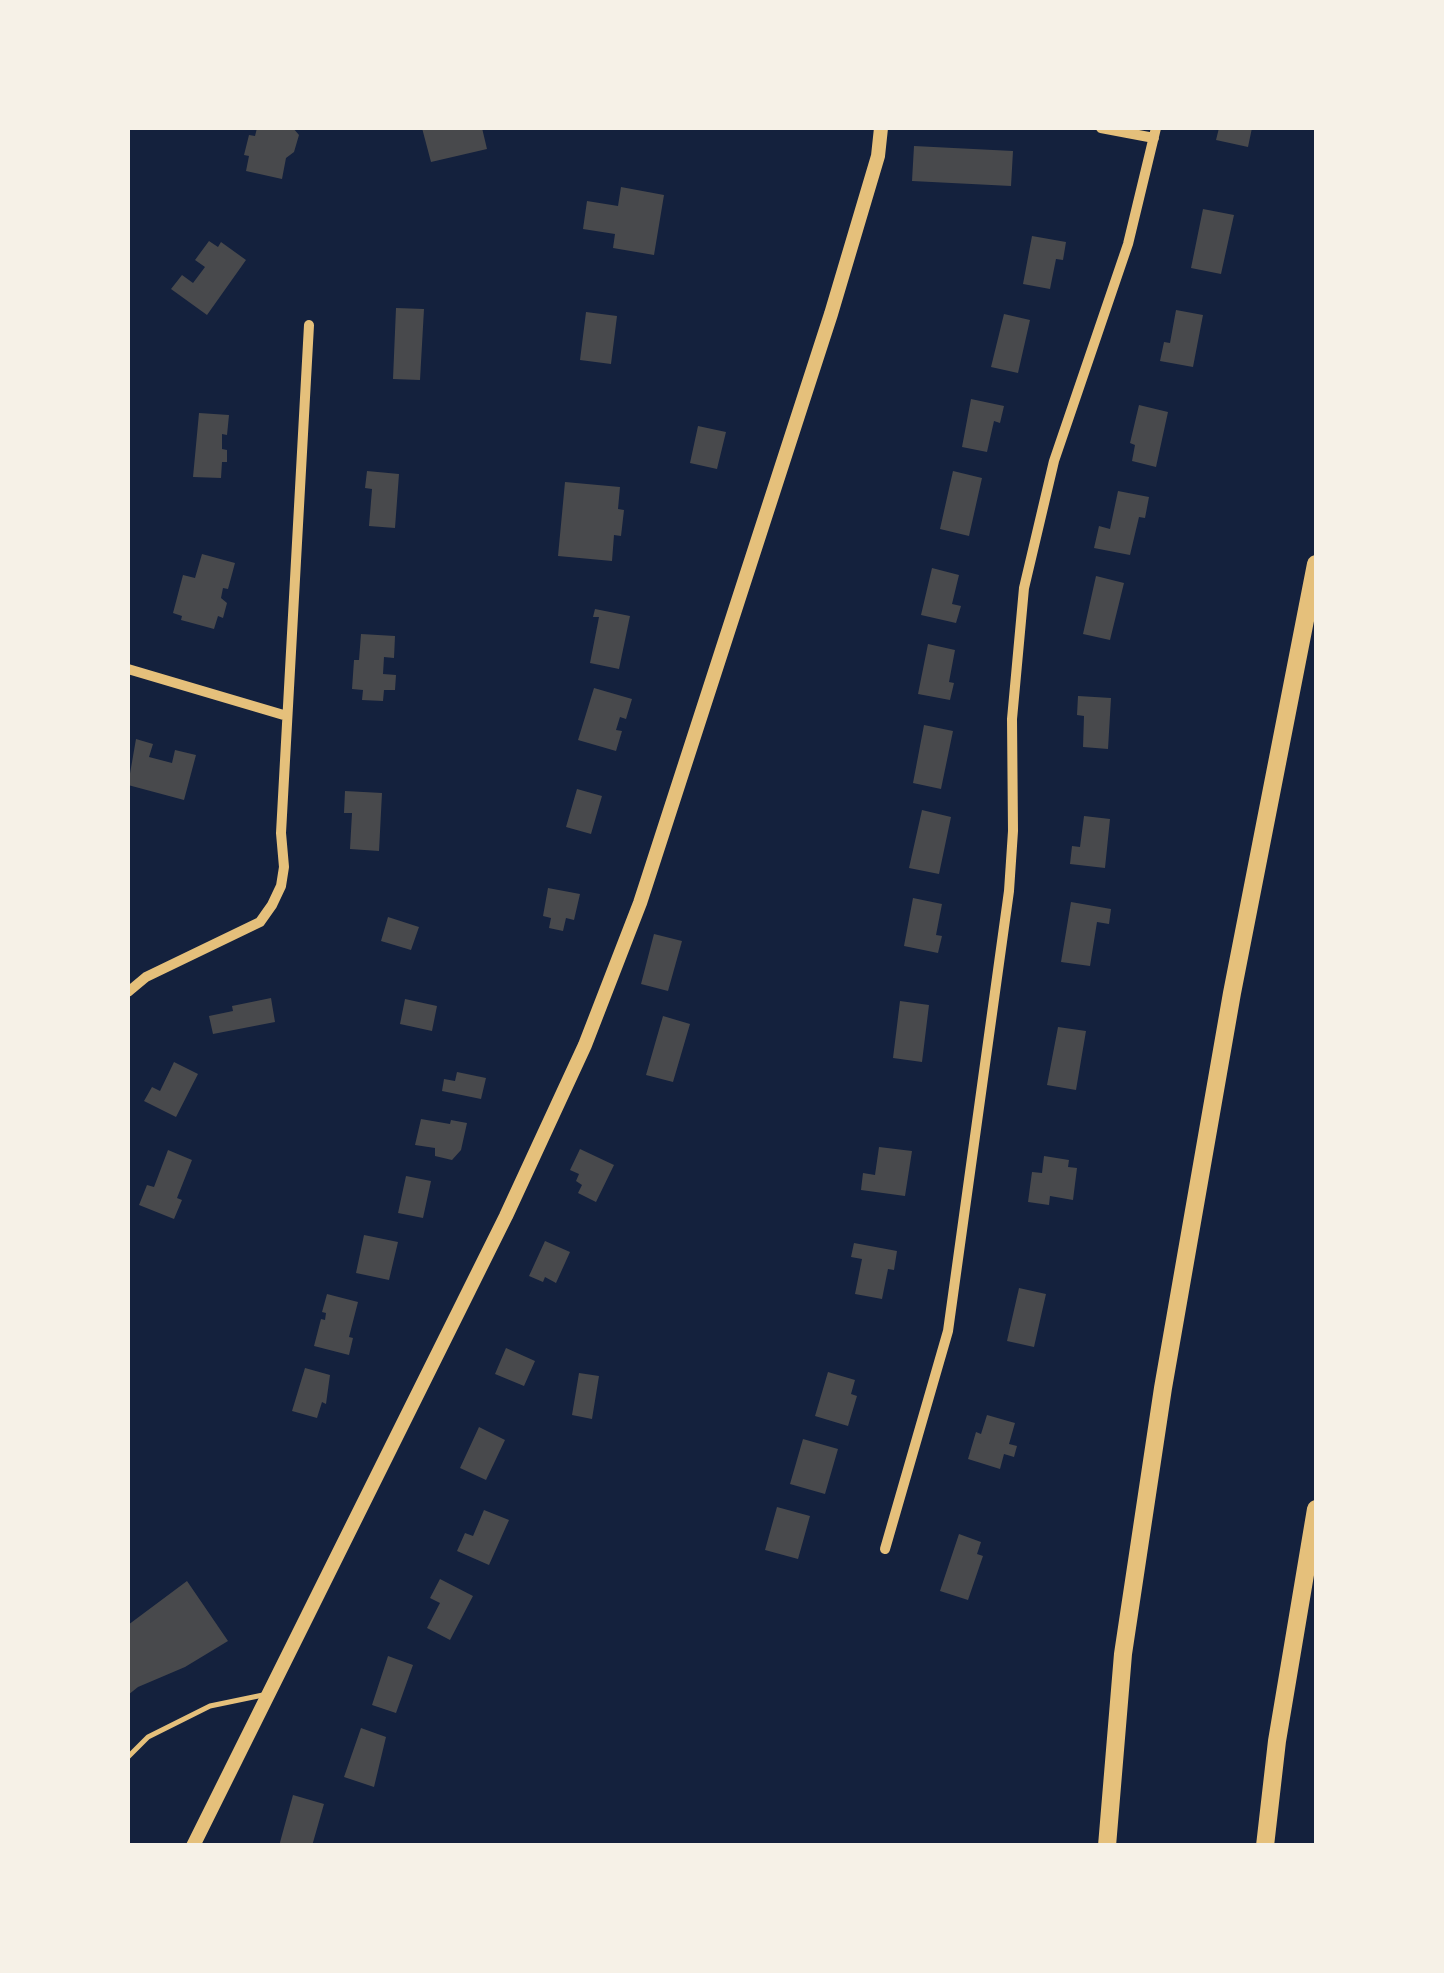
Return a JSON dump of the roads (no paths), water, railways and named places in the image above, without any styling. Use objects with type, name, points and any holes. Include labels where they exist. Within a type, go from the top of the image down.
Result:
[{"type":"highway","points":[[1107,1846],[1123,1654],[1156,1426],[1225,1030],[1316,564]]},
{"type":"highway","points":[[1265,1846],[1316,1510]]},
{"type":"main road","points":[[192,1846],[548,1131],[613,975],[842,278],[878,156],[881,128]]},
{"type":"street","points":[[885,1549],[948,1330],[1009,891],[1016,653],[1027,572],[1054,461],[1111,300],[1155,133],[1101,128]]},
{"type":"street","points":[[128,992],[146,976],[260,922],[272,906],[284,867],[281,833],[308,326]]},
{"type":"street","points":[[128,669],[287,716]]},
{"type":"lane","points":[[128,1757],[148,1737],[210,1706],[266,1694]]}]
